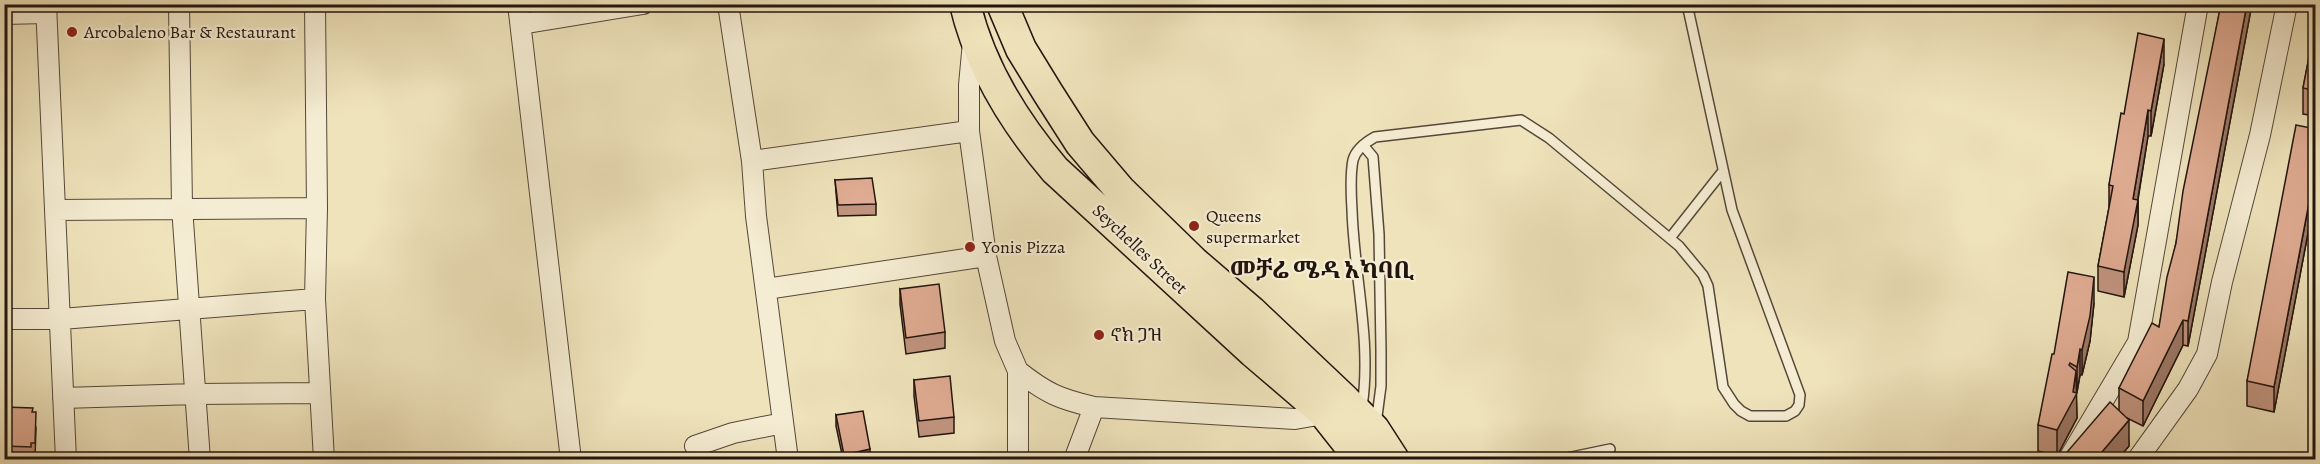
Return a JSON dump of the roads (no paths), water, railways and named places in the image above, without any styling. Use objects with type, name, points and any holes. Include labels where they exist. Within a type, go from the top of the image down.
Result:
[{"type":"main road","name":"Seychelles Street","points":[[965,4],[974,39],[1008,107],[1027,137],[1055,170],[1252,352],[1394,459]]},
{"type":"main road","name":"Seychelles Street","points":[[1002,4],[1021,49],[1080,143],[1120,190],[1194,262],[1260,319],[1353,430]]},
{"type":"street","points":[[179,4],[182,207],[200,459]]},
{"type":"street","points":[[315,4],[317,208],[315,299],[324,459]]},
{"type":"street","points":[[571,459],[519,14],[643,4]]},
{"type":"street","points":[[728,4],[752,161],[756,216],[788,459]]},
{"type":"street","points":[[2068,459],[2138,342],[2198,4]]},
{"type":"street","points":[[2137,459],[2188,390],[2207,354],[2222,282],[2260,135],[2287,4]]},
{"type":"street","points":[[4,14],[46,9],[66,459]]},
{"type":"street","points":[[974,39],[969,85],[969,131],[986,256],[1005,341],[1018,371],[1018,459]]},
{"type":"street","points":[[752,161],[969,131]]},
{"type":"street","points":[[55,210],[182,207],[317,208]]},
{"type":"street","points":[[766,289],[986,256]]},
{"type":"street","points":[[4,319],[61,319],[315,299]]},
{"type":"street","points":[[1018,371],[1042,390],[1063,400],[1094,408],[1295,419],[1353,430]]},
{"type":"street","points":[[63,398],[195,393],[320,393]]},
{"type":"street","points":[[1074,459],[1094,408]]},
{"type":"street","points":[[695,446],[733,433],[783,423]]},
{"type":"lane","points":[[1353,430],[1366,387],[1365,344],[1353,241],[1352,200],[1355,154],[1363,145],[1375,138],[1521,120],[1549,138],[1670,238],[1703,275],[1708,286],[1723,387],[1734,404],[1750,416],[1786,416],[1799,405],[1800,395],[1732,210],[1687,4]]},
{"type":"lane","points":[[1353,430],[1381,386],[1379,234],[1373,157],[1363,145]]},
{"type":"lane","points":[[1670,238],[1723,171]]},
{"type":"lane","points":[[1557,459],[1610,449]]},
{"type":"place","name":"Arcobaleno Bar & Restaurant","points":[[72,32]]},
{"type":"place","name":"Queens supermarket","points":[[1194,226]]},
{"type":"place","name":"Yonis Pizza","points":[[970,247]]},
{"type":"place","name":"ኖክ ጋዝ","points":[[1099,335]]},
{"type":"district","name":"መቻሬ ሜዳ አካባቢ","points":[[1322,270]]}]
